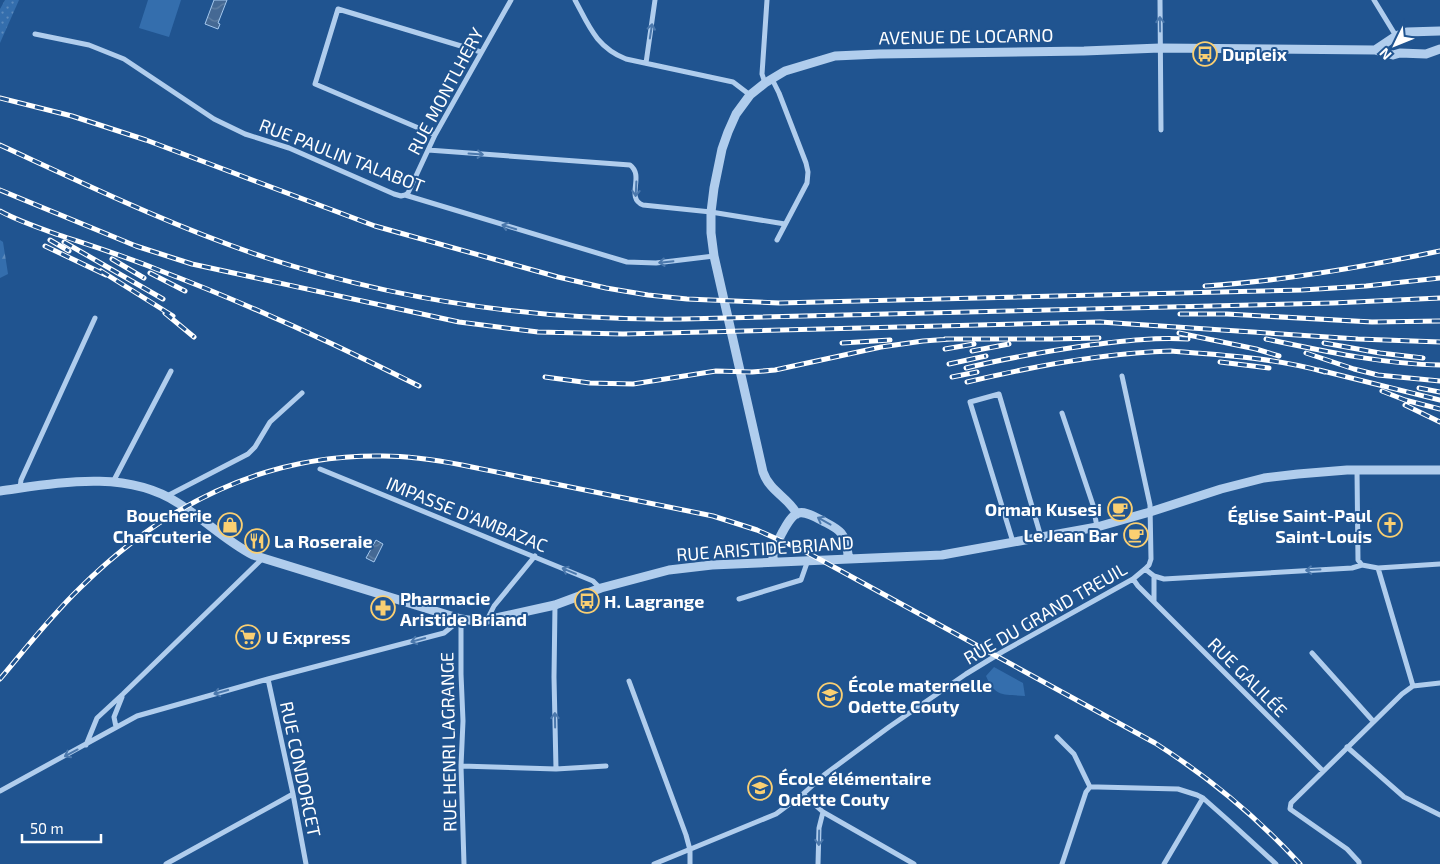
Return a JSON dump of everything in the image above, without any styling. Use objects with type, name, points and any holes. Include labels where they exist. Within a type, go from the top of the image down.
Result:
[{"type":"street","name":"RUE MONTLHERY","points":[[405,196],[435,135],[511,0]]},
{"type":"street","points":[[575,0],[593,32],[605,47],[615,55],[733,82],[750,95]]},
{"type":"street","points":[[646,63],[655,0]]},
{"type":"street","points":[[767,0],[762,74],[780,92],[808,172],[807,183],[777,240]]},
{"type":"street","points":[[1160,0],[1161,130]]},
{"type":"street","points":[[1374,0],[1396,36],[1400,53]]},
{"type":"street","points":[[435,135],[314,84],[338,8],[482,52]]},
{"type":"street","points":[[1375,50],[1396,36],[1407,32],[1440,31]]},
{"type":"street","name":"RUE PAULIN TALABOT","points":[[35,34],[89,45],[124,60],[229,127],[289,148],[394,194],[627,262],[656,264],[714,256]]},
{"type":"street","name":"AVENUE DE LOCARNO","points":[[797,514],[789,503],[770,486],[764,472],[714,256],[711,234],[714,188],[722,148],[736,114],[750,95],[768,80],[785,71],[835,56],[1160,48],[1375,50],[1393,55],[1400,53],[1426,54],[1440,49]]},
{"type":"street","points":[[428,150],[630,165],[636,175],[634,195],[639,204],[711,212],[785,224]]},
{"type":"street","points":[[20,489],[21,480],[95,318]]},
{"type":"street","points":[[113,482],[171,371]]},
{"type":"street","name":"RUE DU GRAND TREUIL","points":[[654,864],[776,814],[803,794],[824,774],[972,670],[1133,579],[1149,565],[1151,559],[1150,505],[1122,376]]},
{"type":"street","points":[[167,496],[248,454],[255,447],[270,422],[302,393]]},
{"type":"street","points":[[1013,542],[970,402],[999,394],[1041,537]]},
{"type":"street","points":[[1062,413],[1093,505],[1097,527]]},
{"type":"street","name":"IMPASSE D'AMBAZAC","points":[[320,469],[535,556],[593,581],[601,588]]},
{"type":"street","points":[[1357,470],[1358,560],[1362,565]]},
{"type":"street","name":"RUE ARISTIDE BRIAND","points":[[0,491],[87,481],[113,482],[144,488],[167,496],[243,550],[262,558],[461,619],[476,621],[555,605],[601,588],[669,570],[712,565],[942,555],[1097,527],[1221,489],[1264,478],[1357,470],[1440,470]]},
{"type":"street","points":[[773,562],[772,552],[789,521],[797,514],[803,512],[809,513],[836,528],[842,534],[849,559]]},
{"type":"street","points":[[487,620],[494,606],[535,556]]},
{"type":"street","points":[[86,745],[97,718],[262,558]]},
{"type":"street","points":[[738,599],[801,580],[808,560]]},
{"type":"street","points":[[1145,569],[1154,576],[1164,579],[1352,568],[1362,565],[1378,568],[1440,564]]},
{"type":"street","points":[[1378,568],[1413,686]]},
{"type":"street","points":[[1154,576],[1154,602]]},
{"type":"street","name":"RUE GALILÉE","points":[[1133,579],[1323,771]]},
{"type":"street","points":[[555,605],[556,769]]},
{"type":"street","points":[[0,791],[137,716],[268,679],[444,633],[461,619]]},
{"type":"street","name":"RUE HENRI LAGRANGE","points":[[461,619],[463,721],[461,766],[464,864]]},
{"type":"street","points":[[1312,653],[1374,721]]},
{"type":"street","name":"RUE CONDORCET","points":[[268,679],[306,864]]},
{"type":"street","points":[[629,681],[686,835],[690,850],[690,864]]},
{"type":"street","points":[[1359,864],[1347,849],[1290,809],[1291,803],[1402,694],[1413,686],[1440,682]]},
{"type":"street","points":[[116,727],[114,717],[123,694]]},
{"type":"street","points":[[1057,737],[1074,754],[1090,787]]},
{"type":"street","points":[[1347,747],[1404,797],[1440,815]]},
{"type":"street","points":[[461,766],[556,769],[606,766]]},
{"type":"street","points":[[1090,787],[1178,789],[1190,792],[1203,798],[1276,864]]},
{"type":"street","points":[[1062,864],[1086,792],[1090,787]]},
{"type":"street","points":[[166,864],[293,794]]},
{"type":"street","points":[[803,794],[823,812],[914,864]]},
{"type":"street","points":[[1164,864],[1203,798]]},
{"type":"street","points":[[818,864],[819,828],[823,812]]},
{"type":"green space","points":[[5,0],[19,0],[0,43],[0,9]]},
{"type":"green space","points":[[148,0],[181,0],[169,37],[139,28]]},
{"type":"green space","points":[[0,240],[3,242],[8,274],[0,278]]},
{"type":"green space","points":[[994,667],[1023,683],[1025,696],[1001,694],[993,688],[986,676]]},
{"type":"water","points":[[214,0],[227,0],[218,23],[220,24],[218,29],[205,24]]},
{"type":"water","points":[[376,540],[383,544],[374,562],[366,558]]},
{"type":"railway","points":[[0,98],[72,116],[146,140],[375,226],[558,277],[648,295],[687,299],[779,303],[1302,290],[1366,286],[1440,278]]},
{"type":"railway","points":[[0,145],[164,219],[264,257],[316,273],[419,297],[525,312],[631,319],[685,319],[1333,303],[1440,298]]},
{"type":"railway","points":[[0,190],[136,246],[192,264],[459,322],[538,332],[623,334],[1100,322],[1358,339],[1440,342]]},
{"type":"railway","points":[[0,211],[29,224],[190,282],[322,339],[419,386]]},
{"type":"railway","points":[[50,240],[69,251]]},
{"type":"railway","points":[[64,242],[163,299]]},
{"type":"railway","points":[[45,246],[106,275]]},
{"type":"railway","points":[[1205,286],[1323,273],[1440,251]]},
{"type":"railway","points":[[112,259],[144,278]]},
{"type":"railway","points":[[101,271],[173,316]]},
{"type":"railway","points":[[150,273],[185,291]]},
{"type":"railway","points":[[165,313],[194,337]]},
{"type":"railway","points":[[1180,314],[1227,314],[1372,322],[1440,321]]},
{"type":"railway","points":[[1179,333],[1256,349],[1279,356]]},
{"type":"railway","points":[[1054,339],[1099,338]]},
{"type":"railway","points":[[945,339],[1060,339]]},
{"type":"railway","points":[[545,377],[590,383],[633,384],[716,371],[752,372],[775,370],[881,347],[951,339]]},
{"type":"railway","points":[[966,368],[1090,345],[1151,339],[1188,339]]},
{"type":"railway","points":[[1266,339],[1374,359],[1440,365]]},
{"type":"railway","points":[[842,343],[890,340]]},
{"type":"railway","points":[[1324,343],[1423,358]]},
{"type":"railway","points":[[945,349],[974,344]]},
{"type":"railway","points":[[972,351],[1009,344]]},
{"type":"railway","points":[[967,382],[1069,361],[1120,354],[1171,351],[1268,360],[1325,372]]},
{"type":"railway","points":[[1306,353],[1378,375],[1440,381]]},
{"type":"railway","points":[[949,364],[986,356]]},
{"type":"railway","points":[[1220,362],[1269,368]]},
{"type":"railway","points":[[1319,370],[1440,400]]},
{"type":"railway","points":[[952,377],[977,372]]},
{"type":"railway","points":[[1419,388],[1440,392]]},
{"type":"railway","points":[[1382,391],[1405,400],[1440,409]]},
{"type":"railway","points":[[1405,405],[1440,422]]},
{"type":"railway","points":[[0,679],[59,610],[112,559],[146,532],[181,510],[218,491],[257,475],[297,464],[339,458],[383,456],[433,460],[713,516],[757,530],[804,551],[1155,743],[1195,770],[1232,799],[1267,830],[1300,864]]},
{"type":"place","name":"Dupleix","points":[[1205,54]]},
{"type":"place","name":"Orman Kusesi","points":[[1120,509]]},
{"type":"place","name":"Boucherie Charcuterie","points":[[230,525]]},
{"type":"place","name":"Église Saint-Paul Saint-Louis","points":[[1390,525]]},
{"type":"place","name":"Le Jean Bar","points":[[1136,535]]},
{"type":"place","name":"La Roseraie","points":[[257,541]]},
{"type":"place","name":"H. Lagrange","points":[[587,601]]},
{"type":"place","name":"Pharmacie Aristide Briand","points":[[383,608]]},
{"type":"place","name":"U Express","points":[[248,637]]},
{"type":"place","name":"École maternelle Odette Couty","points":[[830,695]]},
{"type":"place","name":"École élémentaire Odette Couty","points":[[760,788]]}]
